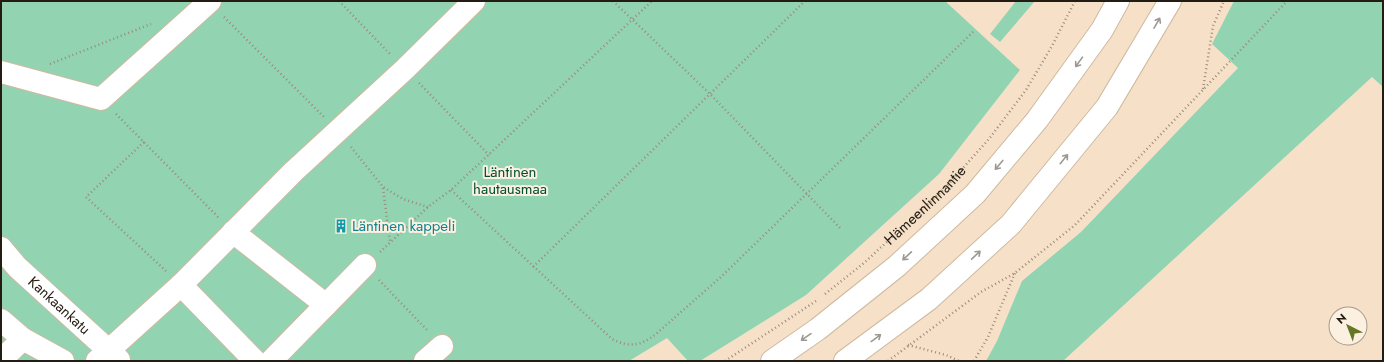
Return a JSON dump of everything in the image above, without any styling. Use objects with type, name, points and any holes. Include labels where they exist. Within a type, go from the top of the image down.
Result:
[{"type":"main road","points":[[1,72],[24,80],[101,99],[210,1]]},
{"type":"main road","points":[[108,358],[337,130],[405,69],[474,1]]},
{"type":"main road","name":"Hämeenlinnantie","points":[[772,361],[818,329],[896,266],[975,194],[1037,120],[1102,30],[1118,1]]},
{"type":"main road","points":[[845,361],[928,299],[1010,224],[1107,107],[1170,1]]},
{"type":"main road","points":[[233,232],[326,305]]},
{"type":"main road","name":"Kankaankatu","points":[[1,248],[17,267],[108,358]]},
{"type":"main road","points":[[271,361],[366,265]]},
{"type":"main road","points":[[181,285],[255,361]]},
{"type":"main road","points":[[1,320],[23,339],[63,361]]},
{"type":"main road","points":[[1,360],[23,339]]},
{"type":"main road","points":[[425,361],[442,346]]},
{"type":"path","points":[[210,1],[337,130],[382,187],[403,199],[428,207]]},
{"type":"path","points":[[613,1],[710,94],[840,228]]},
{"type":"path","points":[[442,346],[366,265],[428,207],[451,190],[652,1]]},
{"type":"path","points":[[798,1],[801,5]]},
{"type":"path","points":[[533,267],[805,1]]},
{"type":"path","name":"Hämeenlinnantie","points":[[725,361],[815,302],[864,263],[944,189],[988,139],[1026,90],[1052,46],[1075,1]]},
{"type":"path","points":[[1203,89],[1213,26],[1224,1]]},
{"type":"path","points":[[888,361],[981,292],[1015,273],[1075,225],[1287,1]]},
{"type":"path","points":[[24,80],[53,61],[157,22]]},
{"type":"path","points":[[451,190],[612,339],[623,344],[635,345],[649,339],[665,327],[722,276],[973,32]]},
{"type":"path","points":[[101,99],[233,232]]},
{"type":"path","points":[[144,142],[86,197],[181,285]]},
{"type":"path","points":[[382,187],[390,242]]},
{"type":"path","points":[[974,361],[988,337],[1015,273]]},
{"type":"path","points":[[908,345],[946,355],[959,361]]},
{"type":"green space","name":"Läntinen hautausmaa","points":[[1,1],[945,1],[1020,70],[939,174],[806,295],[700,361],[688,361],[667,338],[629,361],[1,361]]},
{"type":"green space","points":[[1016,1],[1035,1],[1000,42],[990,34]]},
{"type":"green space","points":[[1234,1],[1383,1],[1383,87],[1372,77],[1063,361],[986,361],[997,341],[1022,281],[1081,232],[1238,68],[1212,44]]},
{"type":"place","name":"Läntinen kappeli","points":[[341,226]]}]
